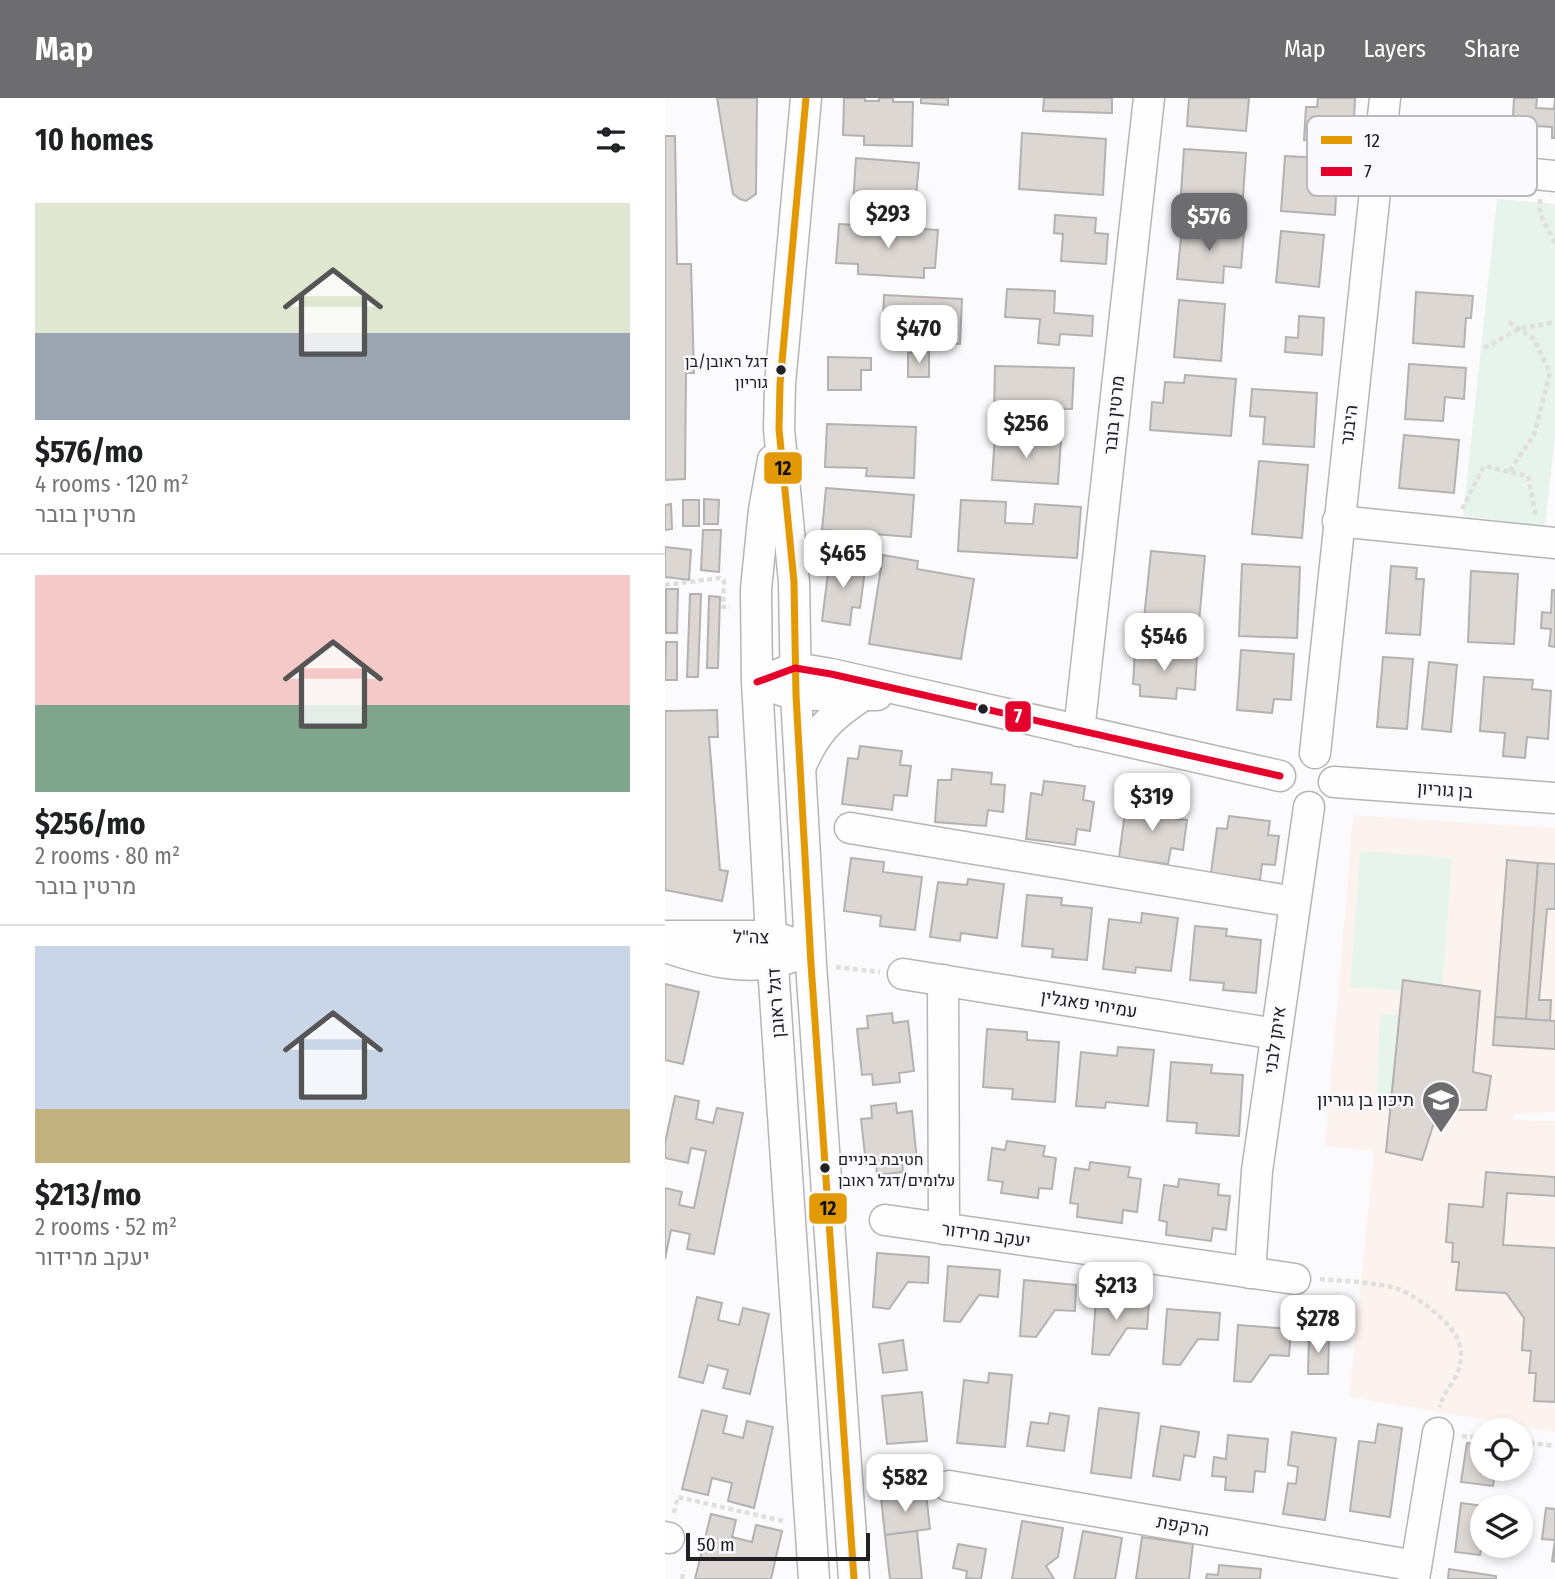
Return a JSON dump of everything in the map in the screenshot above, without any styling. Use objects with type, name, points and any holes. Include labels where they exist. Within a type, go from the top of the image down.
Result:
[{"type":"street","name":"דגל ראובן","points":[[806,98],[780,384],[779,429],[794,582],[796,682],[811,956],[854,1579]]},
{"type":"street","name":"מרטין בובר","points":[[1079,731],[1149,98]]},
{"type":"street","name":"היבנר","points":[[1384,116],[1385,98]]},
{"type":"street","name":"היבנר","points":[[1315,753],[1376,196]]},
{"type":"street","name":"דגל ראובן","points":[[779,429],[764,510],[756,589],[757,682],[814,1579]]},
{"type":"street","points":[[1339,521],[1548,542]]},
{"type":"street","points":[[757,682],[863,680],[908,693],[1280,776]]},
{"type":"street","points":[[796,682],[862,696],[908,693]]},
{"type":"street","points":[[800,768],[823,726],[838,711],[862,696]]},
{"type":"street","points":[[1315,753],[1330,764],[1335,782],[1326,799],[1309,807],[1291,802],[1280,786],[1283,767],[1296,754],[1315,753]]},
{"type":"street","name":"בן גוריון","points":[[1335,782],[1555,798]]},
{"type":"street","name":"איתן לבני","points":[[1250,1273],[1257,1171],[1309,807]]},
{"type":"street","points":[[850,828],[1295,902]]},
{"type":"street","name":"צה\"ל","points":[[665,936],[811,956]]},
{"type":"street","name":"צה\"ל","points":[[665,947],[701,959],[733,964],[772,950]]},
{"type":"street","name":"עמיחי פאגלין","points":[[903,974],[1276,1034]]},
{"type":"street","points":[[943,981],[944,1229]]},
{"type":"street","name":"יעקב מרידור","points":[[885,1220],[1295,1279]]},
{"type":"street","points":[[1415,1572],[1438,1433]]},
{"type":"street","name":"הרקפת","points":[[949,1486],[1415,1572]]},
{"type":"path","points":[[1547,175],[1540,214],[1555,243]]},
{"type":"path","points":[[1509,322],[1534,339],[1550,373],[1534,435],[1509,472]]},
{"type":"path","points":[[1485,348],[1519,329],[1555,322]]},
{"type":"path","points":[[1450,532],[1484,466],[1528,476],[1548,542]]},
{"type":"path","points":[[665,585],[720,578]]},
{"type":"path","points":[[811,956],[903,974]]},
{"type":"path","points":[[1295,1279],[1323,1279],[1396,1288],[1414,1296],[1457,1335],[1461,1349],[1460,1365],[1454,1382],[1441,1401],[1438,1433]]},
{"type":"path","points":[[1533,1444],[1555,1446]]},
{"type":"path","points":[[678,1497],[810,1528]]},
{"type":"path","points":[[682,1579],[684,1570]]},
{"type":"shaded area","points":[[1497,199],[1555,204],[1555,437],[1545,526],[1463,516]]},
{"type":"shaded area","name":"תיכון בן גוריון","points":[[1353,815],[1555,828],[1555,1112],[1514,1114],[1513,1120],[1555,1121],[1555,1432],[1533,1428],[1533,1418],[1473,1418],[1349,1397],[1374,1151],[1325,1146]]},
{"type":"shaded area","points":[[1360,851],[1452,858],[1442,994],[1350,987]]},
{"type":"shaded area","points":[[1380,1014],[1424,1015],[1421,1106],[1376,1105]]},
{"type":"building","points":[[717,98],[757,98],[756,194],[746,201],[733,194]]},
{"type":"building","points":[[844,98],[879,101],[879,98],[893,98],[893,102],[913,102],[912,146],[864,145],[864,136],[843,135]]},
{"type":"building","points":[[921,98],[948,98],[948,105],[921,103]]},
{"type":"building","points":[[1044,98],[1112,98],[1112,113],[1043,111]]},
{"type":"building","points":[[1189,98],[1249,98],[1246,131],[1187,126]]},
{"type":"building","points":[[1318,98],[1355,98],[1354,116],[1307,116],[1307,140],[1304,140],[1306,107],[1317,107]]},
{"type":"building","points":[[1514,98],[1537,98],[1536,108],[1554,109],[1555,98],[1555,138],[1552,138],[1552,127],[1537,126],[1537,116],[1513,116]]},
{"type":"building","points":[[1022,133],[1106,139],[1103,195],[1019,189]]},
{"type":"building","points":[[665,136],[675,136],[677,264],[691,264],[694,373],[686,373],[685,479],[665,480]]},
{"type":"building","points":[[1184,149],[1246,153],[1242,213],[1180,208]]},
{"type":"building","points":[[1285,156],[1307,157],[1307,196],[1336,196],[1335,215],[1281,211]]},
{"type":"building","points":[[856,158],[919,163],[915,209],[853,204]]},
{"type":"building","points":[[1055,215],[1096,218],[1095,233],[1108,234],[1106,264],[1061,261],[1063,234],[1054,233]]},
{"type":"building","points":[[839,224],[938,230],[935,268],[924,268],[924,278],[858,274],[858,264],[836,263]]},
{"type":"building","points":[[1182,226],[1244,231],[1241,268],[1224,266],[1223,283],[1177,279]]},
{"type":"building","points":[[1281,231],[1324,235],[1319,287],[1276,282]]},
{"type":"building","points":[[1007,289],[1055,291],[1054,313],[1093,316],[1092,336],[1060,334],[1059,345],[1038,343],[1040,319],[1005,317]]},
{"type":"building","points":[[1416,292],[1473,296],[1471,318],[1466,318],[1464,347],[1413,343]]},
{"type":"building","points":[[884,295],[962,299],[960,344],[882,341]]},
{"type":"building","points":[[1179,300],[1225,304],[1221,361],[1174,357]]},
{"type":"building","points":[[1299,316],[1324,318],[1322,355],[1285,352],[1286,337],[1298,338]]},
{"type":"building","points":[[929,352],[929,377],[908,377],[908,353]]},
{"type":"building","points":[[828,357],[871,358],[871,370],[861,370],[861,390],[828,390]]},
{"type":"building","points":[[1409,364],[1466,368],[1464,399],[1445,397],[1443,421],[1405,419]]},
{"type":"building","points":[[995,366],[1074,368],[1072,409],[1038,408],[1038,415],[994,414]]},
{"type":"building","points":[[1185,375],[1236,379],[1231,436],[1150,430],[1152,402],[1163,403],[1165,382],[1184,383]]},
{"type":"building","points":[[1252,389],[1317,393],[1314,447],[1263,444],[1265,417],[1250,416]]},
{"type":"building","points":[[827,424],[916,427],[914,478],[866,476],[867,468],[825,467]]},
{"type":"building","points":[[995,435],[1061,440],[1058,484],[992,480]]},
{"type":"building","points":[[1404,435],[1459,440],[1454,493],[1399,488]]},
{"type":"building","points":[[1259,461],[1308,465],[1302,538],[1252,534]]},
{"type":"building","points":[[826,488],[914,495],[911,537],[822,530]]},
{"type":"building","points":[[704,499],[719,500],[718,524],[704,524]]},
{"type":"building","points":[[683,500],[699,500],[699,526],[683,526]]},
{"type":"building","points":[[961,500],[1006,502],[1005,523],[1033,524],[1035,504],[1081,507],[1077,558],[958,551]]},
{"type":"building","points":[[671,504],[672,529],[665,530],[665,505]]},
{"type":"building","points":[[703,530],[721,530],[719,572],[701,570]]},
{"type":"building","points":[[665,547],[691,550],[689,580],[665,577]]},
{"type":"building","points":[[1151,551],[1205,556],[1198,633],[1143,628]]},
{"type":"building","points":[[883,555],[918,561],[917,569],[974,579],[961,659],[869,644]]},
{"type":"building","points":[[830,557],[866,562],[860,608],[852,607],[850,625],[822,621]]},
{"type":"building","points":[[1242,564],[1300,567],[1297,638],[1239,636]]},
{"type":"building","points":[[1391,566],[1417,568],[1416,579],[1424,579],[1420,635],[1386,633]]},
{"type":"building","points":[[1471,571],[1518,574],[1514,644],[1468,642]]},
{"type":"building","points":[[666,589],[678,589],[677,633],[666,633]]},
{"type":"building","points":[[1552,590],[1555,590],[1555,647],[1549,646],[1551,629],[1541,628],[1542,612],[1551,613]]},
{"type":"building","points":[[690,594],[701,594],[698,677],[687,677]]},
{"type":"building","points":[[709,596],[720,597],[718,668],[707,668]]},
{"type":"building","points":[[666,642],[677,642],[677,680],[665,680]]},
{"type":"building","points":[[1135,650],[1197,655],[1195,690],[1177,688],[1176,699],[1140,696],[1140,685],[1133,684]]},
{"type":"building","points":[[1241,650],[1294,654],[1291,700],[1274,699],[1272,713],[1237,710]]},
{"type":"building","points":[[1383,657],[1413,659],[1407,729],[1377,727]]},
{"type":"building","points":[[1429,662],[1457,665],[1451,732],[1422,729]]},
{"type":"building","points":[[1484,677],[1533,680],[1532,689],[1551,691],[1548,739],[1527,737],[1525,758],[1503,756],[1505,733],[1480,731]]},
{"type":"building","points":[[717,710],[718,737],[709,737],[720,870],[728,871],[722,901],[665,890],[665,711]]},
{"type":"building","points":[[860,746],[902,751],[900,765],[911,766],[907,796],[894,795],[892,810],[842,804],[848,758],[858,759]]},
{"type":"building","points":[[952,769],[992,773],[991,784],[1005,785],[1003,812],[988,810],[986,826],[935,822],[938,780],[951,780]]},
{"type":"building","points":[[1044,781],[1085,786],[1083,800],[1094,802],[1090,831],[1077,829],[1075,845],[1026,839],[1031,793],[1042,795]]},
{"type":"building","points":[[1137,800],[1178,805],[1176,819],[1187,820],[1183,850],[1171,848],[1168,864],[1119,858],[1125,812],[1136,814]]},
{"type":"building","points":[[1229,816],[1270,821],[1268,835],[1279,836],[1275,865],[1262,864],[1260,880],[1211,873],[1217,828],[1227,829]]},
{"type":"building","points":[[851,858],[884,862],[883,872],[922,877],[915,930],[880,926],[881,916],[844,911]]},
{"type":"building","points":[[1507,860],[1538,863],[1526,1019],[1495,1017]]},
{"type":"building","points":[[1538,863],[1555,864],[1555,909],[1547,909],[1539,1000],[1551,1000],[1550,1021],[1526,1019]]},
{"type":"building","points":[[968,879],[1004,884],[997,938],[961,933],[960,941],[930,937],[938,882],[967,885]]},
{"type":"building","points":[[1027,895],[1062,898],[1061,905],[1092,908],[1087,960],[1052,957],[1053,949],[1022,946]]},
{"type":"building","points":[[1142,913],[1178,918],[1171,971],[1136,967],[1135,973],[1103,969],[1109,919],[1141,923]]},
{"type":"building","points":[[1195,926],[1227,929],[1226,936],[1261,940],[1256,993],[1223,990],[1224,983],[1190,980]]},
{"type":"building","points":[[1403,980],[1480,991],[1473,1072],[1491,1076],[1486,1110],[1438,1110],[1422,1160],[1386,1152]]},
{"type":"building","points":[[665,984],[699,992],[683,1064],[665,1060]]},
{"type":"building","points":[[892,1013],[893,1023],[908,1021],[914,1071],[899,1073],[900,1082],[873,1085],[872,1074],[862,1075],[857,1029],[868,1028],[867,1016]]},
{"type":"building","points":[[1495,1017],[1555,1021],[1555,1049],[1493,1045]]},
{"type":"building","points":[[987,1029],[1027,1032],[1027,1040],[1059,1042],[1055,1102],[1012,1099],[1013,1089],[983,1087]]},
{"type":"building","points":[[1118,1047],[1154,1050],[1148,1106],[1106,1102],[1105,1108],[1076,1106],[1081,1052],[1117,1056]]},
{"type":"building","points":[[1171,1062],[1212,1065],[1211,1073],[1243,1075],[1239,1136],[1196,1133],[1197,1123],[1167,1121]]},
{"type":"building","points":[[675,1096],[699,1101],[696,1119],[713,1123],[717,1108],[743,1113],[714,1254],[687,1249],[690,1234],[671,1230],[665,1259],[665,1188],[682,1192],[679,1205],[694,1208],[706,1151],[691,1148],[688,1163],[665,1158],[665,1143]]},
{"type":"building","points":[[896,1103],[897,1113],[912,1111],[917,1161],[902,1162],[903,1172],[877,1175],[876,1163],[866,1164],[861,1119],[872,1118],[871,1106]]},
{"type":"building","points":[[1007,1141],[1045,1146],[1043,1156],[1056,1158],[1052,1189],[1039,1188],[1038,1198],[1001,1193],[1003,1182],[988,1180],[992,1148],[1005,1150]]},
{"type":"building","points":[[1090,1162],[1130,1167],[1128,1177],[1141,1179],[1137,1212],[1123,1210],[1122,1223],[1077,1217],[1078,1204],[1070,1203],[1075,1168],[1089,1170]]},
{"type":"building","points":[[1486,1172],[1555,1177],[1555,1196],[1507,1193],[1503,1245],[1555,1248],[1555,1402],[1534,1401],[1536,1373],[1529,1373],[1531,1351],[1522,1350],[1524,1318],[1506,1293],[1456,1290],[1459,1262],[1452,1262],[1453,1243],[1446,1242],[1449,1204],[1483,1207]]},
{"type":"building","points":[[1179,1179],[1219,1184],[1218,1195],[1230,1196],[1226,1230],[1213,1228],[1211,1241],[1166,1235],[1167,1222],[1159,1220],[1164,1185],[1178,1187]]},
{"type":"building","points":[[877,1253],[929,1257],[928,1283],[908,1282],[889,1309],[873,1307]]},
{"type":"building","points":[[948,1266],[1000,1270],[998,1297],[979,1295],[960,1322],[944,1321]]},
{"type":"building","points":[[1024,1280],[1076,1285],[1075,1311],[1055,1310],[1036,1337],[1020,1336]]},
{"type":"building","points":[[697,1297],[722,1303],[718,1320],[739,1325],[743,1308],[769,1314],[750,1394],[723,1388],[728,1370],[708,1365],[703,1383],[679,1377]]},
{"type":"building","points":[[1096,1299],[1149,1302],[1147,1329],[1127,1328],[1109,1355],[1092,1354]]},
{"type":"building","points":[[1167,1309],[1220,1313],[1218,1340],[1198,1339],[1180,1365],[1163,1364]]},
{"type":"building","points":[[1238,1325],[1291,1329],[1289,1356],[1270,1355],[1251,1382],[1234,1381]]},
{"type":"building","points":[[1309,1335],[1329,1336],[1328,1374],[1308,1374]]},
{"type":"building","points":[[903,1340],[907,1370],[883,1373],[879,1344]]},
{"type":"building","points":[[989,1373],[1012,1375],[1005,1447],[957,1443],[964,1380],[988,1383]]},
{"type":"building","points":[[922,1392],[927,1441],[887,1444],[882,1396]]},
{"type":"building","points":[[1099,1408],[1139,1413],[1131,1478],[1091,1473]]},
{"type":"building","points":[[702,1410],[727,1416],[723,1433],[743,1438],[747,1421],[773,1427],[754,1508],[728,1501],[732,1483],[712,1478],[708,1495],[682,1489]]},
{"type":"building","points":[[1050,1413],[1069,1416],[1064,1451],[1027,1446],[1031,1422],[1048,1424]]},
{"type":"building","points":[[1378,1424],[1402,1428],[1390,1517],[1350,1511],[1359,1441],[1375,1443]]},
{"type":"building","points":[[1161,1426],[1199,1432],[1195,1457],[1184,1455],[1180,1480],[1153,1476]]},
{"type":"building","points":[[1292,1432],[1336,1438],[1325,1520],[1283,1514],[1288,1483],[1296,1484],[1298,1467],[1288,1465]]},
{"type":"building","points":[[1228,1435],[1268,1439],[1265,1472],[1255,1471],[1253,1492],[1225,1490],[1226,1477],[1212,1476],[1214,1457],[1226,1459]]},
{"type":"building","points":[[1467,1443],[1470,1443],[1470,1481],[1494,1481],[1493,1486],[1461,1482]]},
{"type":"building","points":[[926,1493],[930,1529],[885,1535],[881,1498]]},
{"type":"building","points":[[1461,1503],[1470,1504],[1470,1554],[1455,1552]]},
{"type":"building","points":[[1546,1508],[1555,1509],[1555,1540],[1542,1539]]},
{"type":"building","points":[[711,1514],[736,1520],[732,1537],[752,1542],[756,1525],[782,1531],[771,1579],[695,1579]]},
{"type":"building","points":[[1022,1521],[1063,1528],[1058,1557],[1046,1566],[1054,1579],[1012,1579]]},
{"type":"building","points":[[917,1531],[922,1579],[890,1579],[885,1535]]},
{"type":"building","points":[[1083,1531],[1122,1538],[1115,1579],[1074,1579]]},
{"type":"building","points":[[1142,1537],[1193,1544],[1189,1579],[1136,1579]]},
{"type":"building","points":[[1555,1540],[1555,1562],[1552,1561]]},
{"type":"building","points":[[958,1544],[986,1549],[981,1579],[966,1578],[967,1571],[953,1568]]},
{"type":"building","points":[[1219,1565],[1261,1569],[1260,1579],[1206,1579],[1207,1574],[1218,1575]]},
{"type":"building","points":[[1449,1569],[1496,1576],[1496,1579],[1448,1579]]},
{"type":"transit line","name":"12","points":[[806,98],[780,384],[779,429],[794,582],[796,695],[811,964],[854,1579]]},
{"type":"transit line","name":"7","points":[[757,682],[795,668],[831,674],[1280,776]]},
{"type":"place","name":"דגל ראובן/בן גוריון","points":[[781,370]]},
{"type":"place","name":"תיכון בן גוריון","points":[[1441,1134]]},
{"type":"place","name":"חטיבת ביניים עלומים/דגל ראובן","points":[[825,1168]]}]
